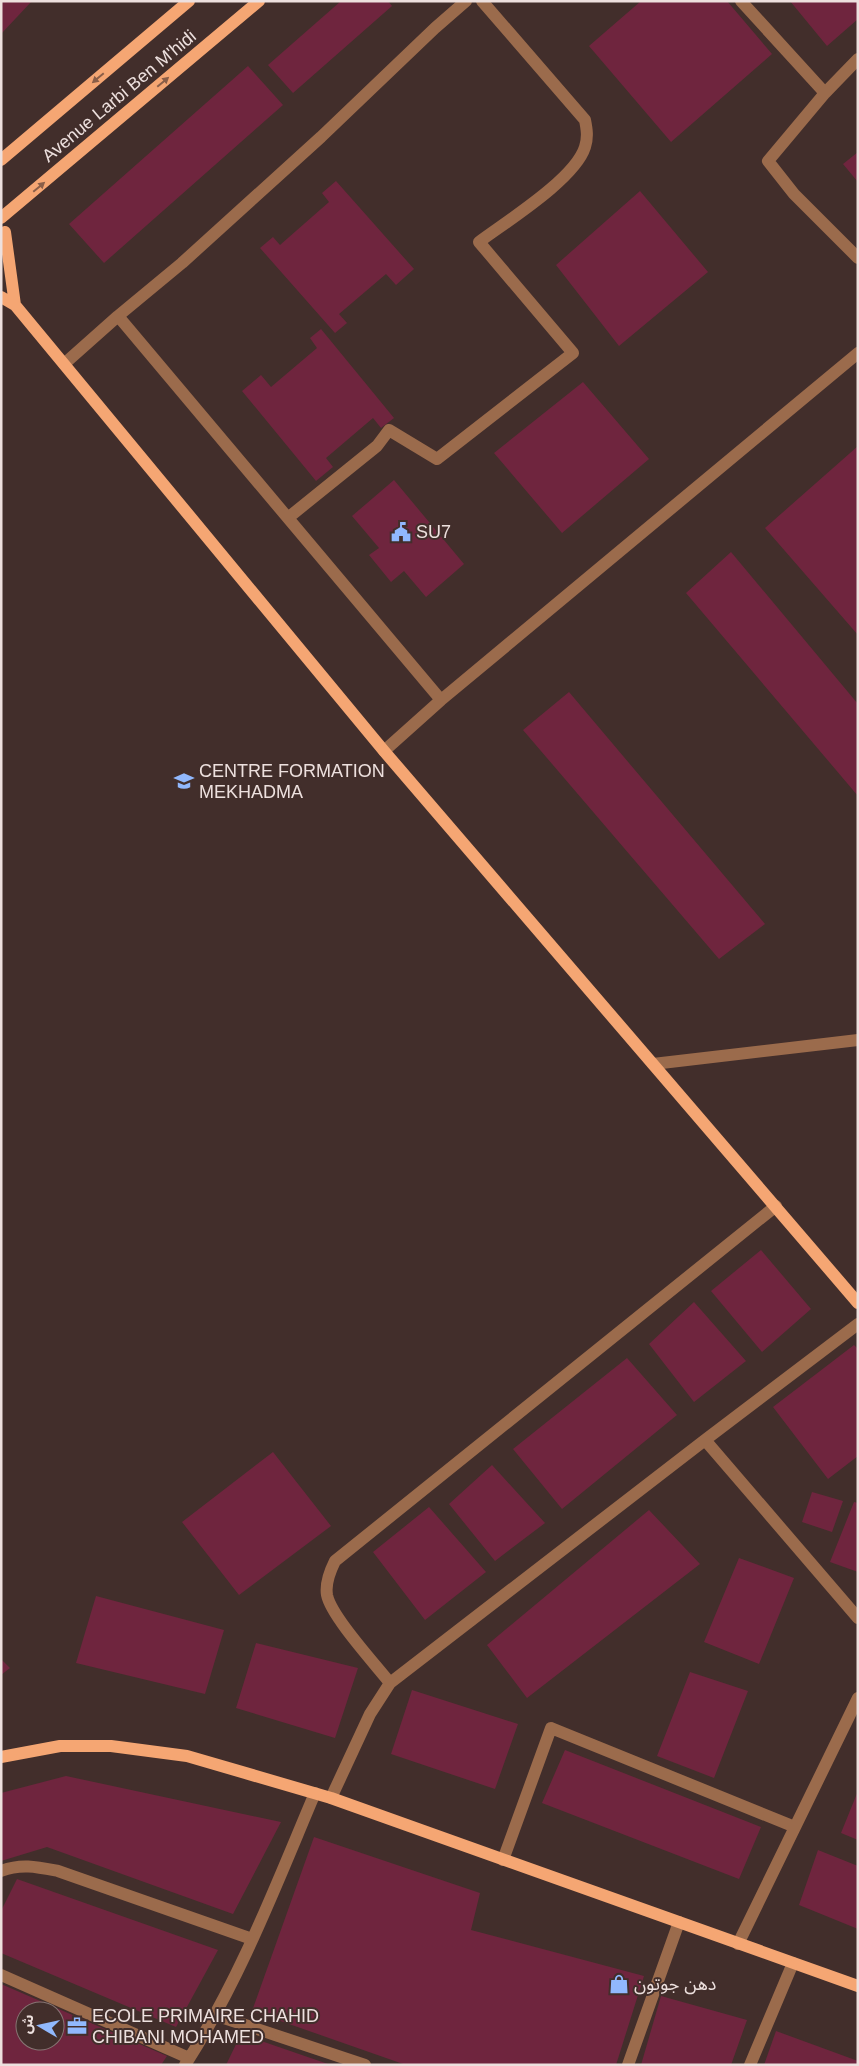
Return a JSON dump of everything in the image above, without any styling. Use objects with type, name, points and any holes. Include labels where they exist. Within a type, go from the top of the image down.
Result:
[{"type":"main road","name":"Avenue Larbi Ben M'hidi","points":[[1,160],[189,1]]},
{"type":"main road","name":"Avenue Larbi Ben M'hidi","points":[[1,219],[259,1]]},
{"type":"main road","points":[[1,219],[5,232],[16,305]]},
{"type":"main road","points":[[1,255],[4,247],[5,232]]},
{"type":"main road","points":[[1,297],[16,305],[384,751],[858,1303]]},
{"type":"main road","points":[[1,1757],[60,1746],[111,1746],[187,1756],[331,1798],[858,1986]]},
{"type":"street","points":[[64,364],[189,257],[466,1]]},
{"type":"street","points":[[288,517],[377,446],[390,430],[437,459],[573,353],[479,242],[572,169],[582,156],[585,146],[588,134],[585,120],[482,1]]},
{"type":"street","points":[[740,1],[825,93]]},
{"type":"street","points":[[858,60],[825,93],[768,161],[794,194],[858,258]]},
{"type":"street","points":[[118,316],[441,700]]},
{"type":"street","points":[[384,751],[441,700],[858,353]]},
{"type":"street","points":[[653,1064],[858,1040]]},
{"type":"street","points":[[390,1684],[336,1615],[327,1594],[328,1577],[335,1561],[776,1206]]},
{"type":"street","points":[[331,1798],[370,1714],[390,1684],[858,1324]]},
{"type":"street","points":[[705,1440],[858,1618]]},
{"type":"street","points":[[738,1944],[795,1828],[852,1723],[858,1698]]},
{"type":"street","points":[[503,1860],[551,1728],[795,1828]]},
{"type":"street","points":[[1,1974],[187,2061],[215,2015],[252,1939],[316,1793]]},
{"type":"street","points":[[1,1871],[20,1865],[36,1866],[58,1871],[252,1939]]},
{"type":"street","points":[[628,2065],[678,1922]]},
{"type":"street","points":[[750,2065],[793,1963]]},
{"type":"street","points":[[215,2015],[365,2065]]},
{"type":"building","points":[[1,1],[32,1],[1,34]]},
{"type":"building","points":[[341,1],[388,1],[392,6],[293,93],[268,65]]},
{"type":"building","points":[[641,1],[727,1],[772,54],[671,142],[589,46]]},
{"type":"building","points":[[790,1],[858,1],[858,19],[827,46]]},
{"type":"building","points":[[248,66],[283,105],[104,263],[69,224]]},
{"type":"building","points":[[858,152],[858,182],[843,164]]},
{"type":"building","points":[[336,181],[414,269],[396,285],[386,274],[339,314],[347,323],[335,333],[260,248],[273,237],[280,245],[329,202],[322,193]]},
{"type":"building","points":[[640,191],[708,272],[619,346],[556,265]]},
{"type":"building","points":[[321,329],[394,418],[381,428],[373,418],[326,458],[333,467],[316,481],[242,391],[261,375],[271,387],[317,348],[310,338]]},
{"type":"building","points":[[583,382],[649,459],[562,533],[494,453]]},
{"type":"building","points":[[858,446],[858,635],[765,528]]},
{"type":"building","name":"SU7","points":[[394,480],[464,564],[426,597],[404,571],[391,582],[369,555],[379,548],[352,516]]},
{"type":"building","points":[[731,552],[858,704],[858,796],[686,593]]},
{"type":"building","points":[[569,692],[765,924],[719,959],[523,730]]},
{"type":"building","points":[[761,1250],[811,1309],[762,1352],[711,1291]]},
{"type":"building","points":[[694,1302],[746,1361],[694,1402],[649,1344]]},
{"type":"building","points":[[854,1345],[858,1349],[858,1456],[828,1479],[773,1407]]},
{"type":"building","points":[[627,1358],[677,1415],[562,1509],[513,1449]]},
{"type":"building","points":[[273,1452],[331,1526],[239,1595],[182,1522]]},
{"type":"building","points":[[492,1465],[545,1523],[495,1561],[449,1504]]},
{"type":"building","points":[[812,1492],[843,1501],[832,1532],[802,1522]]},
{"type":"building","points":[[854,1502],[858,1503],[858,1572],[830,1562]]},
{"type":"building","points":[[429,1507],[486,1572],[425,1620],[373,1552]]},
{"type":"building","points":[[649,1510],[700,1564],[527,1698],[487,1645]]},
{"type":"building","points":[[739,1558],[794,1578],[759,1664],[704,1642]]},
{"type":"building","points":[[96,1596],[224,1630],[205,1694],[76,1663]]},
{"type":"building","points":[[256,1643],[358,1668],[335,1738],[236,1708]]},
{"type":"building","points":[[1,1659],[10,1668],[1,1675]]},
{"type":"building","points":[[690,1672],[748,1691],[714,1778],[657,1756]]},
{"type":"building","points":[[412,1690],[518,1724],[495,1789],[391,1754]]},
{"type":"building","points":[[565,1750],[761,1827],[739,1879],[542,1803]]},
{"type":"building","points":[[66,1776],[281,1822],[233,1914],[47,1847],[1,1861],[1,1793]]},
{"type":"building","points":[[858,1791],[858,1840],[841,1833]]},
{"type":"building","points":[[314,1837],[480,1893],[471,1930],[644,1976],[616,2065],[406,2065],[252,2011]]},
{"type":"building","points":[[818,1850],[858,1866],[858,1929],[799,1905]]},
{"type":"building","points":[[17,1879],[218,1950],[176,2027],[1,1953],[1,1911]]},
{"type":"building","name":"ECOLE PRIMAIRE CHAHID CHIBANI MOHAMED","points":[[1,1984],[40,2001],[15,2001],[15,2051],[65,2051],[65,2012],[167,2056],[161,2065],[1,2065]]},
{"type":"building","points":[[661,1996],[747,2020],[731,2065],[641,2065]]},
{"type":"building","points":[[776,2031],[858,2061],[858,2065],[764,2065]]},
{"type":"building","points":[[241,2034],[328,2064],[226,2065]]},
{"type":"place","name":"SU7","points":[[401,532]]},
{"type":"place","name":"CENTRE FORMATION MEKHADMA","points":[[184,781]]},
{"type":"place","name":"دهن جوتون","points":[[619,1984]]},
{"type":"place","name":"ECOLE PRIMAIRE CHAHID CHIBANI MOHAMED","points":[[77,2026]]}]
